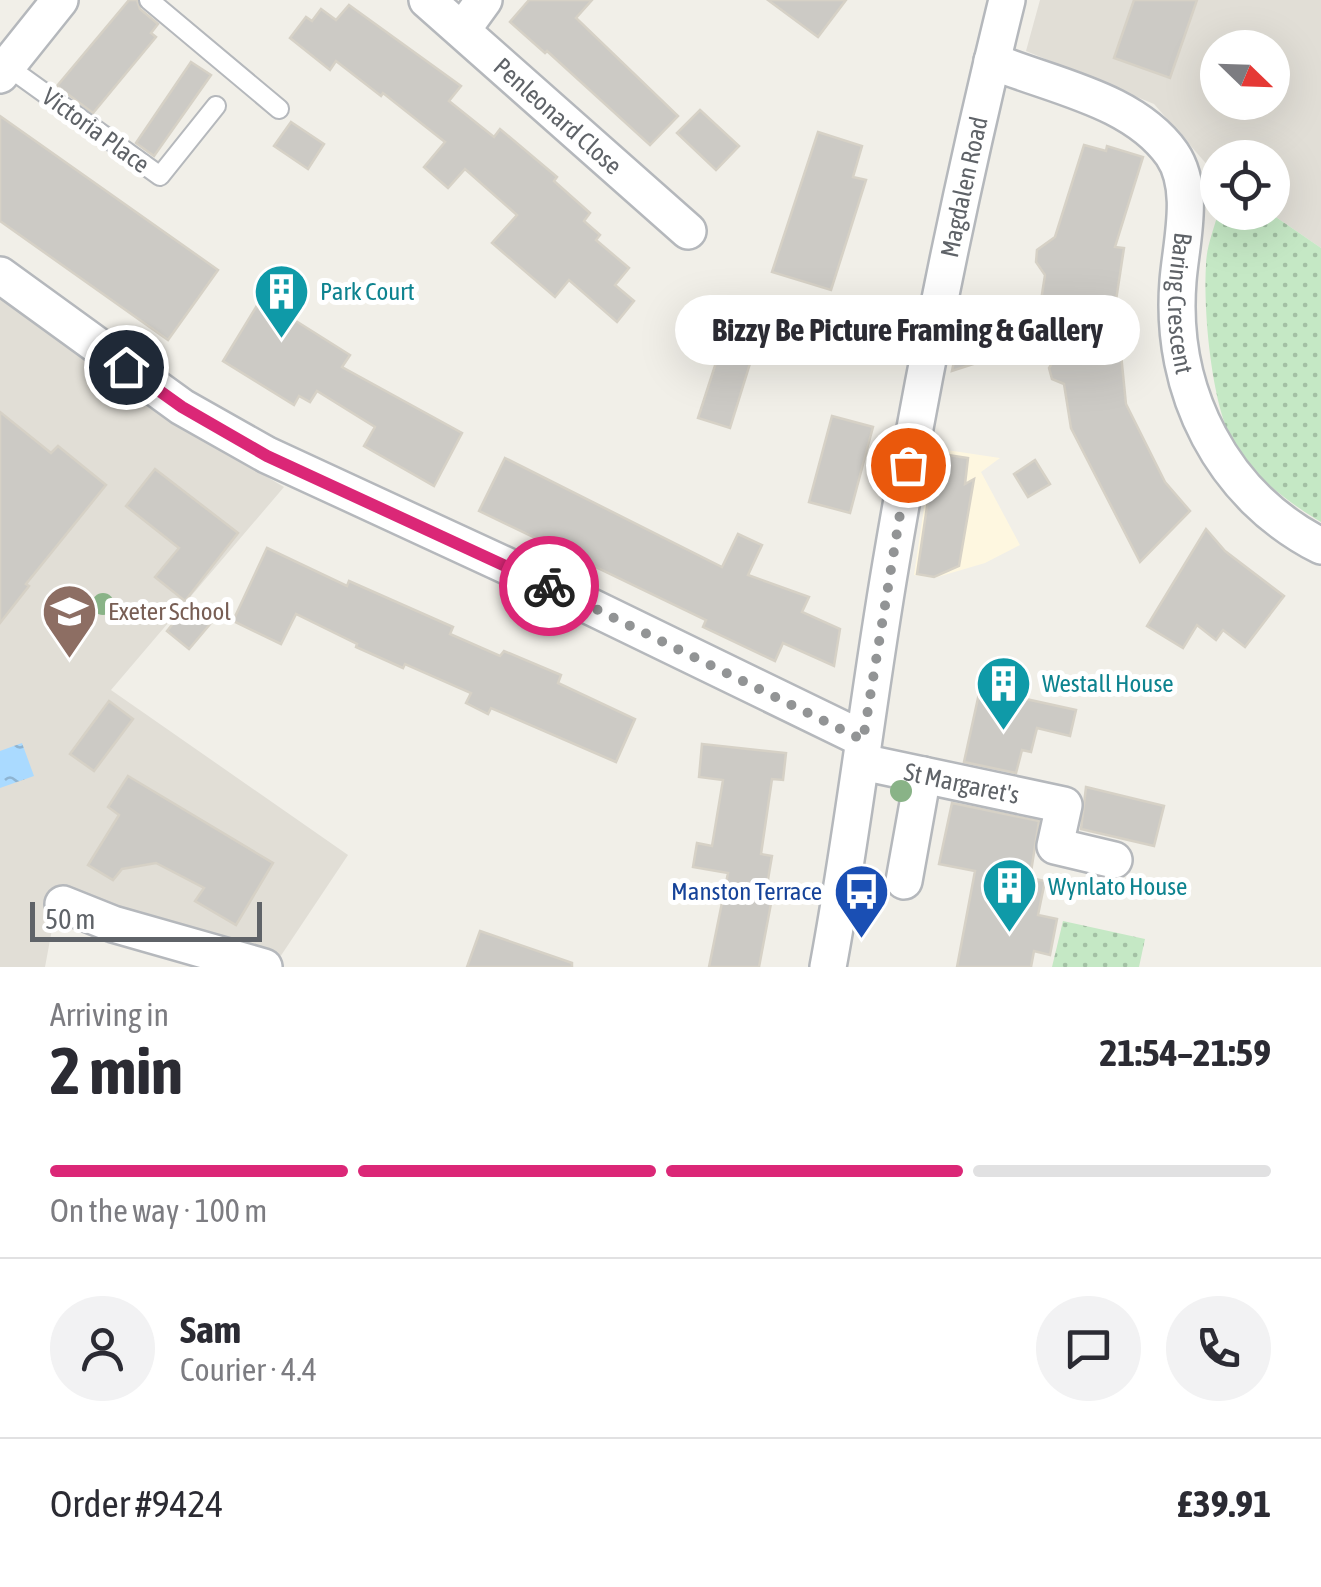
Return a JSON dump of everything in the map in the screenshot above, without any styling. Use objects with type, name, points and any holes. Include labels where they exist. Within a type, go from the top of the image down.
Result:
[{"type":"street","points":[[4,70],[60,0]]},
{"type":"street","name":"Penleonard Close","points":[[427,0],[688,231]]},
{"type":"street","points":[[463,29],[484,0]]},
{"type":"street","name":"Magdalen Road","points":[[828,967],[920,397],[1008,0]]},
{"type":"street","name":"Baring Crescent","points":[[992,61],[1110,105],[1144,124],[1174,156],[1183,177],[1185,200],[1176,334],[1198,412],[1228,469],[1259,506],[1321,546]]},
{"type":"street","name":"St Margaret's","points":[[0,275],[182,407],[267,456],[505,565],[862,751],[923,776],[1067,790],[1055,846],[1114,860]]},
{"type":"street","points":[[904,882],[923,776]]},
{"type":"street","points":[[62,904],[113,924],[264,967]]},
{"type":"lane","points":[[148,0],[279,109]]},
{"type":"lane","name":"Victoria Place","points":[[4,70],[160,176],[216,106]]},
{"type":"shaded area","points":[[1040,0],[1321,0],[1321,248],[1290,227],[1290,140],[1200,140],[1200,157],[1154,104],[1026,51]]},
{"type":"shaded area","name":"Exeter School","points":[[0,295],[140,402],[284,487],[111,690],[348,855],[274,966],[71,892],[53,924],[45,967],[0,967]]},
{"type":"shaded area","points":[[933,448],[1000,458],[981,472],[1020,545],[985,563],[934,578],[914,575]]},
{"type":"green space","points":[[1290,227],[1321,248],[1321,522],[1255,472],[1230,436],[1211,363],[1205,285],[1213,230],[1290,230]]},
{"type":"green space","points":[[1063,921],[1145,939],[1139,967],[1052,967]]},
{"type":"water","points":[[22,743],[34,776],[0,788],[0,751]]},
{"type":"building","points":[[129,0],[137,0],[140,9],[158,24],[151,33],[156,37],[93,113],[57,86]]},
{"type":"building","points":[[529,0],[592,0],[576,18],[678,116],[650,145],[510,22]]},
{"type":"building","points":[[768,0],[846,0],[818,37]]},
{"type":"building","points":[[1134,0],[1197,0],[1170,78],[1114,58]]},
{"type":"building","points":[[349,5],[461,86],[449,101],[494,137],[500,129],[557,177],[554,181],[590,213],[584,221],[600,235],[596,240],[629,268],[615,285],[634,301],[617,322],[569,280],[555,297],[492,243],[517,215],[465,169],[448,188],[424,167],[445,142],[336,61],[330,70],[290,38],[306,17],[312,21],[321,9],[336,20]]},
{"type":"building","points":[[191,62],[211,75],[154,156],[136,143]]},
{"type":"building","points":[[700,110],[739,146],[716,170],[677,133]]},
{"type":"building","points":[[0,116],[218,270],[168,340],[0,221]]},
{"type":"building","points":[[291,122],[324,144],[308,169],[274,146]]},
{"type":"building","points":[[818,132],[862,146],[853,177],[866,180],[831,290],[772,272]]},
{"type":"building","points":[[1084,145],[1106,151],[1107,146],[1143,157],[1115,247],[1124,248],[1109,346],[1120,344],[1126,404],[1165,482],[1190,511],[1140,562],[1071,428],[1064,384],[1052,379],[1049,368],[1073,332],[1037,326],[1045,275],[1036,262],[1037,250],[1055,237]]},
{"type":"building","points":[[261,299],[350,355],[342,367],[462,433],[434,486],[364,446],[375,427],[317,391],[310,402],[299,396],[294,405],[223,361]]},
{"type":"building","points":[[961,328],[998,336],[992,358],[952,371]]},
{"type":"building","points":[[721,347],[752,357],[730,428],[698,418]]},
{"type":"building","points":[[0,412],[51,453],[58,446],[106,485],[26,584],[29,586],[0,623]]},
{"type":"building","points":[[832,416],[873,427],[850,513],[809,502]]},
{"type":"building","points":[[935,453],[968,458],[965,484],[974,479],[959,566],[934,577],[917,574]]},
{"type":"building","points":[[505,458],[722,567],[738,534],[762,545],[748,575],[809,597],[802,612],[840,629],[834,666],[783,643],[775,661],[703,627],[706,620],[479,511]]},
{"type":"building","points":[[1035,460],[1050,484],[1028,497],[1014,474]]},
{"type":"building","points":[[155,469],[238,533],[185,601],[155,577],[179,548],[126,506]]},
{"type":"building","points":[[1206,529],[1225,551],[1284,596],[1245,647],[1223,630],[1216,640],[1197,625],[1183,648],[1147,626]]},
{"type":"building","points":[[267,548],[347,586],[349,581],[453,627],[450,634],[500,656],[504,651],[561,675],[558,683],[635,719],[616,762],[491,708],[488,714],[466,703],[471,693],[356,647],[357,644],[296,614],[281,644],[233,621]]},
{"type":"building","points":[[188,605],[211,623],[189,649],[167,631]]},
{"type":"building","name":"Westall House","points":[[980,689],[1076,710],[1070,736],[1037,728],[1031,752],[1022,750],[1016,773],[964,762]]},
{"type":"building","points":[[109,701],[133,719],[94,771],[70,754]]},
{"type":"building","points":[[702,744],[786,753],[783,780],[772,779],[761,854],[772,856],[766,891],[773,893],[759,967],[709,967],[728,873],[693,867],[697,843],[712,846],[723,780],[699,777]]},
{"type":"building","points":[[128,776],[273,863],[236,925],[195,901],[204,888],[156,863],[122,869],[113,880],[88,865],[119,815],[108,807]]},
{"type":"building","points":[[1086,787],[1164,806],[1154,846],[1081,829]]},
{"type":"building","points":[[952,803],[1039,821],[1030,878],[1045,881],[1038,915],[1057,919],[1050,955],[1034,951],[1031,967],[957,967],[975,871],[939,864]]},
{"type":"building","points":[[480,931],[572,963],[572,967],[467,967]]},
{"type":"way so far","points":[[549,586],[863,740],[908,465]]},
{"type":"place","name":"Park Court","points":[[281,340]]},
{"type":"place","name":"Bizzy Be Picture Framing & Gallery","points":[[908,465]]},
{"type":"place","name":"Exeter School","points":[[69,660]]},
{"type":"place","name":"Westall House","points":[[1003,732]]},
{"type":"place","name":"Wynlato House","points":[[1009,935]]},
{"type":"place","name":"Manston Terrace","points":[[861,940]]},
{"type":"route","points":[[126,367],[182,407],[267,456],[549,586]]}]
